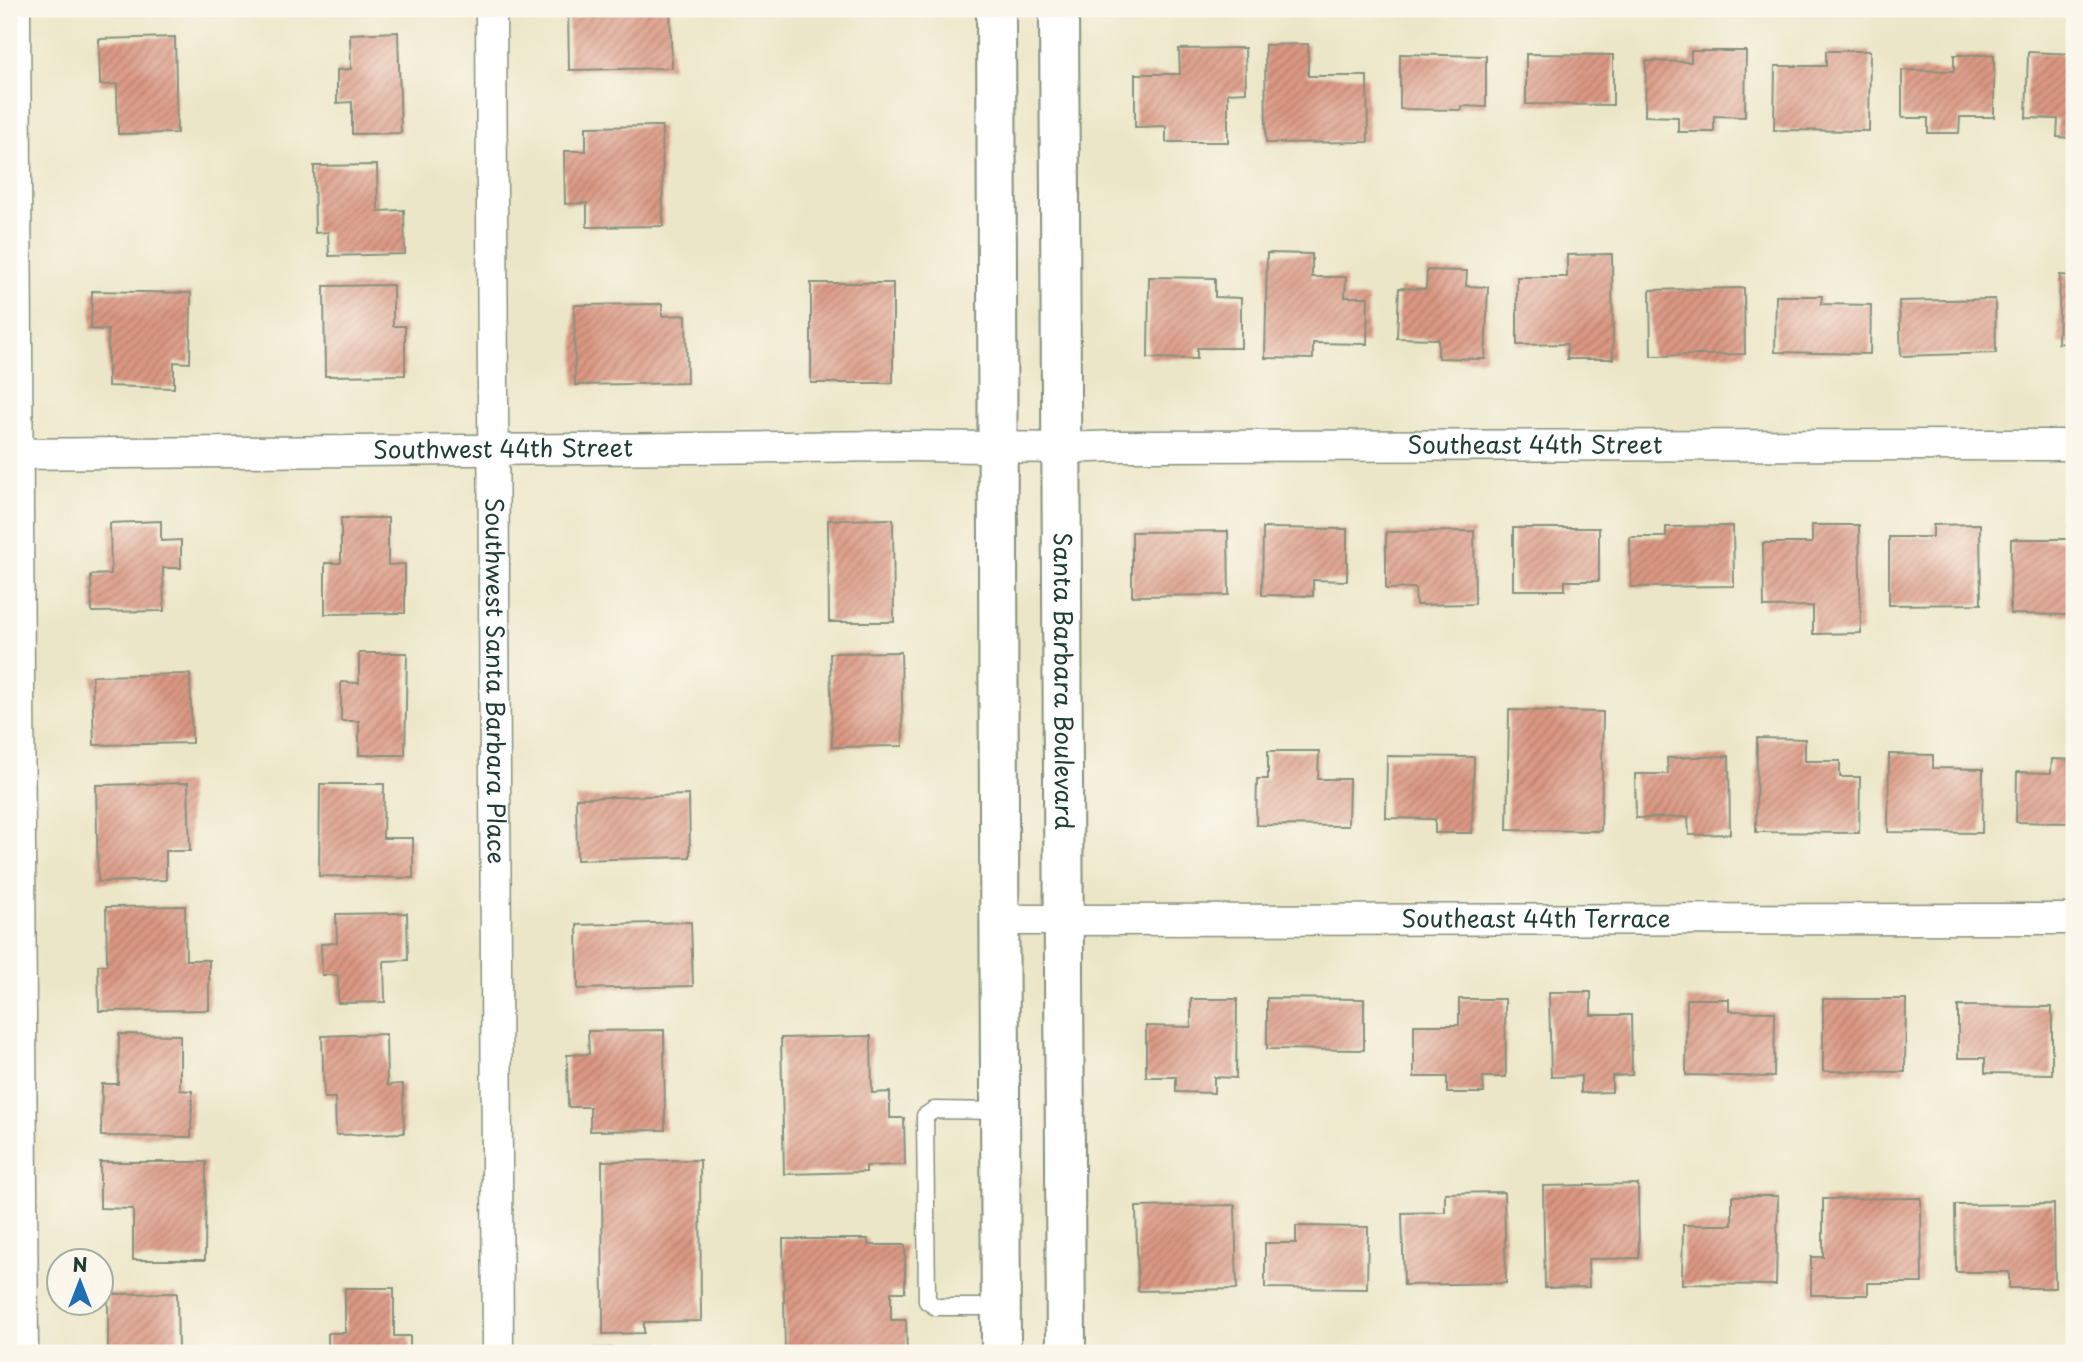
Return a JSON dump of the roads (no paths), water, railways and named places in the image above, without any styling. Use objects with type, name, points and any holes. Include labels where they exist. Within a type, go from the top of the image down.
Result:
[{"type":"main road","points":[[996,9],[1001,1353]]},
{"type":"main road","name":"Santa Barbara Boulevard","points":[[1059,9],[1066,1353]]},
{"type":"street","points":[[15,9],[13,454],[23,1353]]},
{"type":"street","name":"Southwest Santa Barbara Place","points":[[491,9],[498,1353]]},
{"type":"street","name":"Southeast 44th Street","points":[[997,448],[2074,445]]},
{"type":"street","name":"Southwest 44th Street","points":[[13,454],[908,446],[997,448]]},
{"type":"street","name":"Southeast 44th Terrace","points":[[999,920],[2074,919]]},
{"type":"lane","points":[[1000,1111],[934,1110],[925,1116],[927,1301],[936,1307],[1001,1307]]}]
